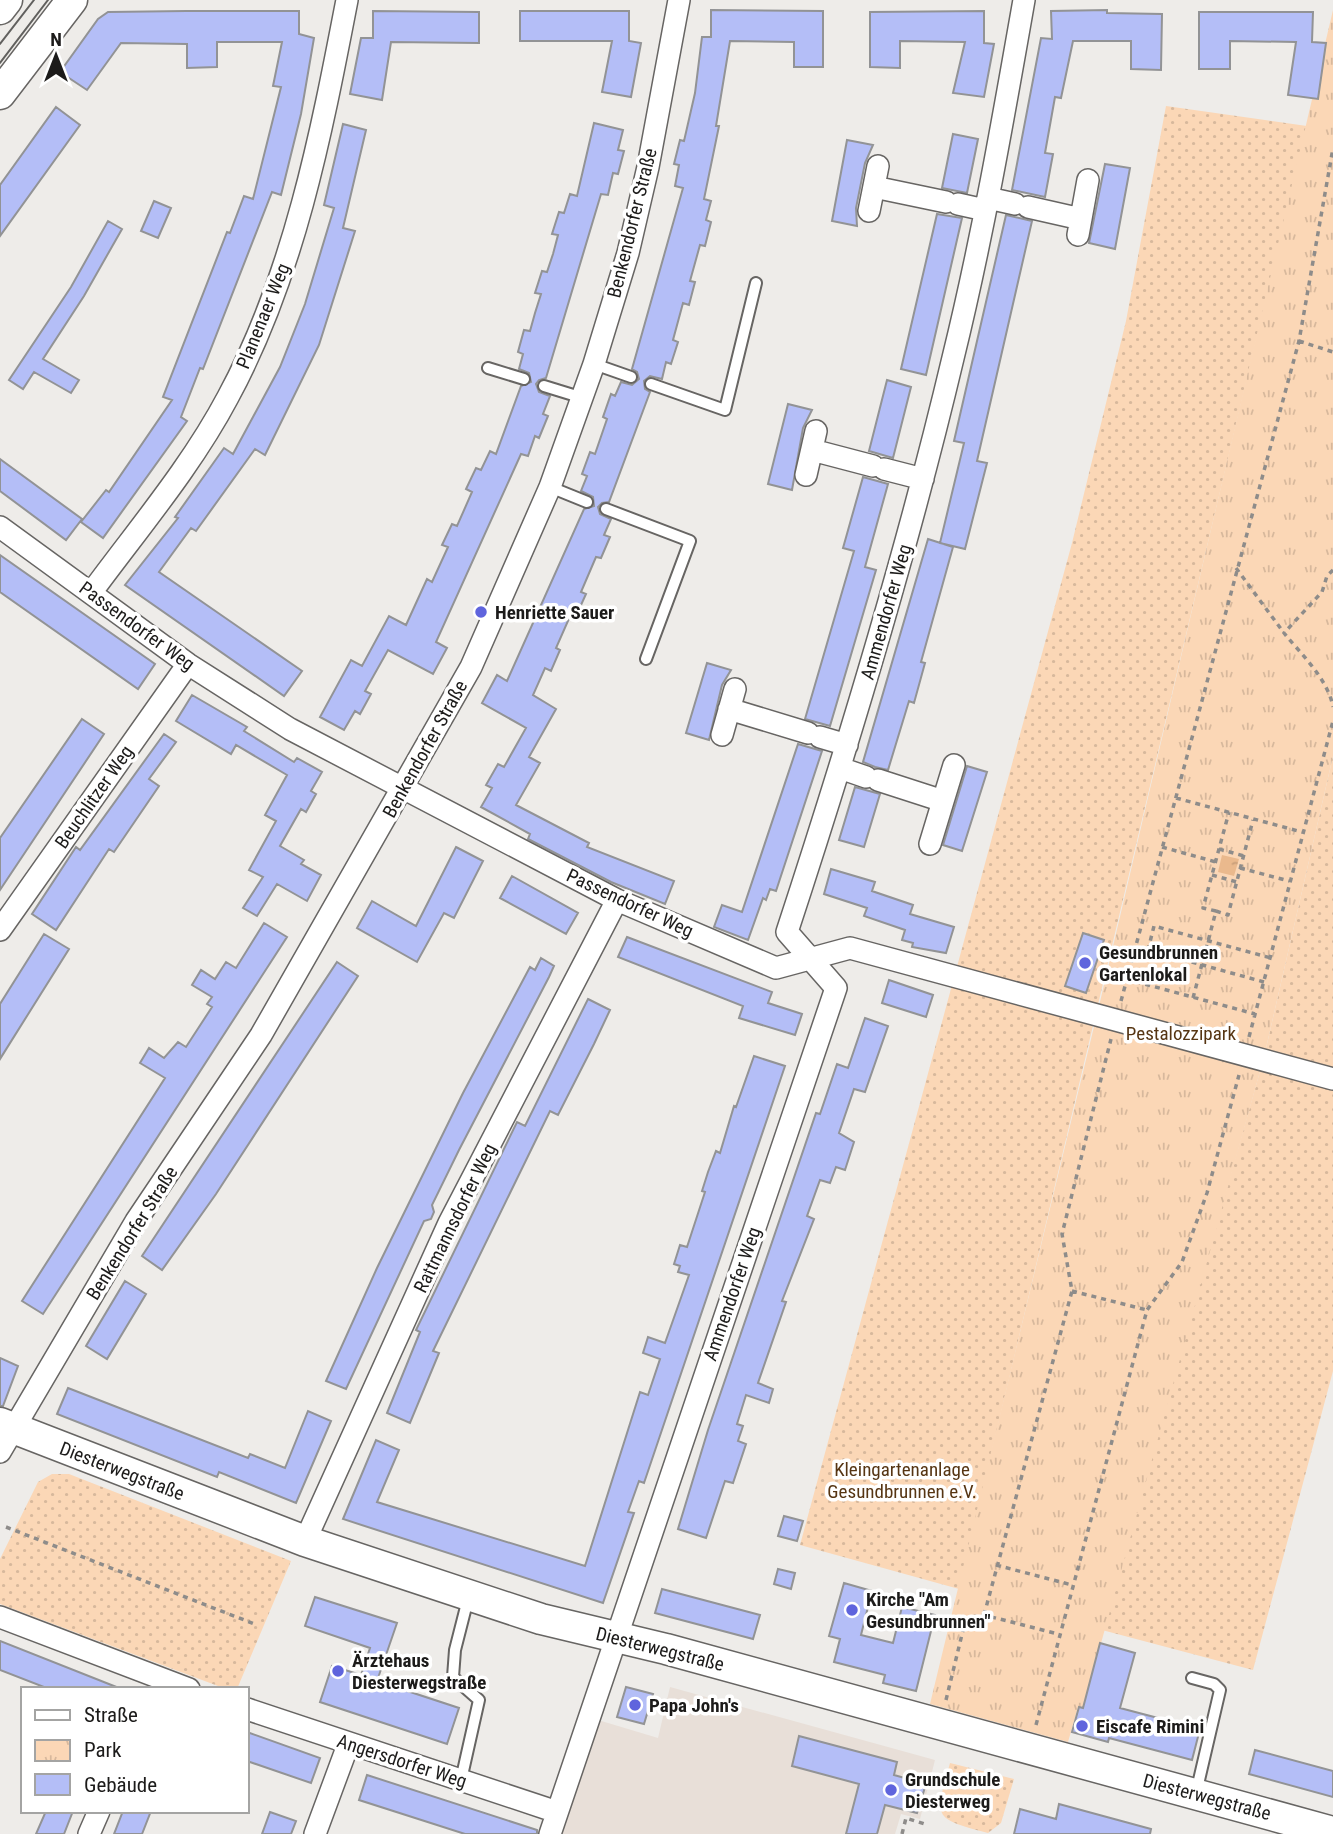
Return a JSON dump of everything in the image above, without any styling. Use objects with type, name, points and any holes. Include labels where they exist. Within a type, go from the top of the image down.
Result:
[{"type":"street","points":[[0,94],[72,0]]},
{"type":"street","name":"Planenaer Weg","points":[[91,593],[201,445],[262,326],[294,232],[347,0]]},
{"type":"street","name":"Benkendorfer Straße","points":[[5,1435],[136,1220],[261,1035],[471,667],[550,487],[594,364],[628,253],[648,167],[679,0]]},
{"type":"street","name":"Ammendorfer Weg","points":[[550,1834],[836,988],[788,932],[847,745],[923,479],[954,357],[987,204],[1024,0]]},
{"type":"street","points":[[869,211],[876,177],[952,203],[1021,205],[1079,227],[1088,180]]},
{"type":"street","points":[[806,475],[814,440],[879,467],[923,479]]},
{"type":"street","name":"Passendorfer Weg","points":[[0,527],[188,664],[290,729],[617,900],[776,968],[850,948],[1333,1079]]},
{"type":"street","name":"Beuchlitzer Weg","points":[[0,930],[188,664]]},
{"type":"street","points":[[722,734],[732,699],[814,735],[847,745]]},
{"type":"street","points":[[930,844],[954,765]]},
{"type":"street","points":[[840,768],[943,802]]},
{"type":"street","name":"Rattmannsdorfer Weg","points":[[305,1541],[449,1223],[617,900]]},
{"type":"street","name":"Diesterwegstraße","points":[[5,1435],[469,1596],[1333,1832]]},
{"type":"street","points":[[0,1617],[152,1683],[177,1687]]},
{"type":"street","name":"Angersdorfer Weg","points":[[248,1709],[348,1745],[557,1812]]},
{"type":"street","points":[[315,1834],[348,1745]]},
{"type":"street","points":[[89,1834],[98,1813]]},
{"type":"lane","points":[[651,384],[725,410],[756,284]]},
{"type":"lane","points":[[594,364],[631,377]]},
{"type":"lane","points":[[488,368],[524,379]]},
{"type":"lane","points":[[544,386],[583,398]]},
{"type":"lane","points":[[550,487],[587,502]]},
{"type":"lane","points":[[606,509],[690,541],[646,659]]},
{"type":"lane","points":[[461,1780],[479,1700],[453,1677],[455,1650],[469,1596]]},
{"type":"lane","points":[[1192,1678],[1214,1684],[1220,1690],[1195,1794]]},
{"type":"path","points":[[984,1615],[1072,1291],[1062,1234],[1126,979],[1299,341],[1333,148]]},
{"type":"path","points":[[1299,341],[1333,352]]},
{"type":"path","points":[[1236,568],[1319,677],[1331,696],[1333,707]]},
{"type":"path","points":[[1284,633],[1322,592],[1327,576],[1333,570]]},
{"type":"path","points":[[1030,1748],[1058,1634],[1147,1310],[1182,1262],[1207,1193],[1333,721]]},
{"type":"path","points":[[1176,798],[1303,832]]},
{"type":"path","points":[[1229,812],[1203,908],[1228,915],[1254,819]]},
{"type":"path","points":[[1162,847],[1216,862]]},
{"type":"path","points":[[1219,849],[1244,856]]},
{"type":"path","points":[[1240,868],[1290,881]]},
{"type":"path","points":[[1212,875],[1237,882]]},
{"type":"path","points":[[1194,998],[1216,911]]},
{"type":"path","points":[[1264,982],[1148,950],[1154,926],[1271,958]]},
{"type":"path","points":[[1140,932],[1152,935]]},
{"type":"path","points":[[1126,979],[1255,1014]]},
{"type":"path","points":[[1072,1291],[1147,1310]]},
{"type":"path","points":[[6,1528],[257,1625]]},
{"type":"path","points":[[996,1565],[1072,1585]]},
{"type":"path","points":[[940,1725],[966,1618],[984,1615],[1058,1634]]},
{"type":"path","points":[[902,1834],[906,1818],[925,1824]]},
{"type":"shaded area","name":"Grundschule Diesterweg","points":[[670,1687],[935,1760],[920,1819],[901,1814],[895,1834],[560,1834],[598,1720],[658,1738]]},
{"type":"green space","name":"Pestalozzipark","points":[[1333,10],[1333,756],[1264,1057],[1083,1708],[1078,1707],[1068,1742],[930,1704],[1099,1006]]},
{"type":"green space","name":"Kleingartenanlage Gesundbrunnen e.V.","points":[[1166,106],[1307,126],[959,1589],[800,1545],[1072,543],[1126,321]]},
{"type":"green space","points":[[1333,756],[1333,1371],[1253,1670],[1102,1630],[1264,1057]]},
{"type":"green space","points":[[52,1474],[69,1474],[291,1561],[238,1687],[221,1687],[0,1604],[0,1559],[38,1482]]},
{"type":"green space","points":[[950,1763],[1014,1779],[1001,1823],[988,1833],[956,1823],[942,1813],[940,1805]]},
{"type":"water","points":[[1222,855],[1239,859],[1234,876],[1218,872]]},
{"type":"building","points":[[711,10],[823,11],[823,67],[794,67],[794,42],[730,41],[716,126],[719,126],[704,199],[711,201],[706,220],[711,222],[705,246],[700,245],[690,281],[695,282],[689,305],[683,303],[673,340],[678,342],[671,364],[666,362],[662,379],[650,376],[644,381],[645,389],[650,392],[609,502],[598,507],[600,514],[611,519],[604,535],[610,537],[601,558],[596,557],[581,592],[586,594],[576,616],[571,614],[556,648],[560,650],[551,671],[545,668],[533,695],[556,709],[529,757],[540,763],[516,805],[589,843],[587,847],[674,881],[665,904],[611,882],[528,839],[530,834],[481,807],[492,788],[486,785],[498,764],[504,767],[526,728],[482,703],[497,675],[507,681],[584,509],[594,506],[593,497],[581,491],[587,476],[582,474],[590,452],[595,454],[607,419],[603,417],[611,394],[615,396],[621,382],[632,385],[639,379],[637,372],[632,369],[683,188],[675,186],[679,165],[674,164],[680,140],[684,141],[695,93],[702,37],[711,37]]},
{"type":"building","points":[[1107,10],[1107,13],[1162,14],[1161,70],[1131,69],[1131,41],[1073,41],[1061,98],[1055,97],[1045,153],[1053,154],[1045,197],[1012,190],[1041,38],[1052,39],[1051,11]]},
{"type":"building","points":[[299,11],[299,34],[314,38],[301,114],[281,195],[272,192],[203,369],[200,368],[181,417],[187,421],[103,538],[81,522],[106,490],[109,492],[172,400],[163,397],[227,232],[230,233],[244,196],[253,199],[281,87],[273,86],[282,42],[217,42],[217,67],[187,68],[187,44],[121,43],[87,90],[60,72],[98,19],[108,12]]},
{"type":"building","points":[[373,11],[479,12],[479,43],[391,42],[382,100],[350,94],[361,38],[373,38]]},
{"type":"building","points":[[520,11],[629,11],[629,41],[641,43],[631,97],[602,92],[612,41],[520,41]]},
{"type":"building","points":[[984,11],[984,43],[994,44],[984,97],[953,93],[965,42],[900,41],[900,68],[870,67],[870,12]]},
{"type":"building","points":[[1199,12],[1313,12],[1312,42],[1326,43],[1318,99],[1288,95],[1296,42],[1230,41],[1230,69],[1199,69]]},
{"type":"building","points":[[56,107],[80,125],[0,236],[0,185]]},
{"type":"building","points":[[594,123],[623,130],[618,150],[624,151],[618,174],[613,173],[608,195],[601,194],[546,378],[536,384],[539,392],[550,396],[543,414],[548,416],[539,438],[535,436],[528,456],[521,454],[436,642],[447,648],[433,674],[388,650],[365,691],[371,694],[360,714],[355,711],[344,730],[320,717],[351,660],[362,666],[389,616],[406,625],[427,579],[432,582],[448,547],[442,545],[452,524],[457,526],[472,492],[466,489],[476,468],[481,470],[490,451],[496,454],[521,386],[531,382],[529,373],[519,369],[523,354],[518,352],[524,330],[530,331],[541,294],[535,293],[542,271],[547,272],[553,254],[558,235],[552,234],[559,212],[564,213],[570,194],[577,196]]},
{"type":"building","points":[[343,124],[366,130],[343,228],[355,231],[319,345],[265,455],[255,449],[196,531],[191,528],[159,572],[302,671],[284,696],[125,585],[178,518],[175,517],[224,448],[233,454],[280,367],[305,304],[334,208],[324,205]]},
{"type":"building","points":[[953,134],[978,139],[967,193],[942,188]]},
{"type":"building","points":[[847,140],[873,145],[865,163],[856,208],[857,226],[832,221]]},
{"type":"building","points":[[1105,164],[1130,168],[1115,249],[1089,243]]},
{"type":"building","points":[[154,201],[171,208],[158,238],[141,231]]},
{"type":"building","points":[[937,214],[962,218],[926,375],[901,369]]},
{"type":"building","points":[[1006,215],[1032,221],[977,461],[987,463],[965,549],[940,543],[964,443],[954,441]]},
{"type":"building","points":[[108,221],[122,229],[84,296],[43,359],[79,380],[71,393],[34,372],[23,389],[9,380],[71,287]]},
{"type":"building","points":[[887,380],[911,387],[893,458],[869,451]]},
{"type":"building","points":[[788,404],[812,410],[803,428],[792,490],[768,484]]},
{"type":"building","points":[[0,459],[82,519],[66,540],[0,491]]},
{"type":"building","points":[[863,477],[888,484],[865,567],[876,570],[830,726],[805,719],[854,551],[843,548]]},
{"type":"building","points":[[928,539],[953,547],[921,662],[925,663],[914,703],[909,701],[888,770],[863,762]]},
{"type":"building","points":[[0,555],[155,664],[138,689],[0,592]]},
{"type":"building","points":[[707,663],[731,670],[722,685],[709,740],[686,733]]},
{"type":"building","points":[[192,695],[247,727],[244,731],[294,762],[297,758],[322,772],[311,791],[316,794],[306,812],[301,809],[280,846],[304,860],[301,864],[321,875],[307,901],[277,884],[257,916],[243,908],[263,877],[249,870],[276,821],[265,815],[287,775],[236,745],[231,754],[176,721]]},
{"type":"building","points":[[82,719],[104,734],[0,890],[0,838]]},
{"type":"building","points":[[164,734],[176,742],[149,779],[159,786],[114,852],[109,849],[56,930],[32,914],[76,847],[80,850]]},
{"type":"building","points":[[798,744],[822,751],[776,891],[770,889],[766,900],[763,898],[748,940],[714,927],[722,905],[742,912]]},
{"type":"building","points":[[967,766],[987,772],[962,851],[943,845]]},
{"type":"building","points":[[855,787],[880,794],[864,847],[839,840]]},
{"type":"building","points":[[456,847],[483,861],[454,918],[444,913],[417,962],[357,928],[372,901],[416,926]]},
{"type":"building","points":[[831,869],[875,882],[872,891],[913,905],[910,914],[954,927],[946,953],[912,947],[913,943],[902,940],[905,930],[864,916],[867,908],[824,894]]},
{"type":"building","points":[[512,876],[578,913],[566,934],[500,898]]},
{"type":"building","points":[[264,923],[287,937],[43,1314],[22,1301],[165,1078],[140,1063],[149,1048],[164,1058],[178,1042],[186,1047],[212,1007],[207,1004],[212,997],[192,985],[201,970],[215,979],[226,962],[236,968]]},
{"type":"building","name":"Gesundbrunnen Gartenlokal","points":[[1083,933],[1104,940],[1086,993],[1065,986]]},
{"type":"building","points":[[44,934],[69,949],[0,1059],[0,1004]]},
{"type":"building","points":[[627,937],[772,992],[768,1003],[802,1014],[795,1035],[739,1018],[743,1006],[618,957]]},
{"type":"building","points":[[541,958],[554,966],[432,1205],[434,1212],[431,1219],[424,1221],[346,1389],[326,1381],[377,1268],[463,1093],[530,967],[535,970]]},
{"type":"building","points":[[337,962],[358,976],[216,1194],[162,1270],[142,1256]]},
{"type":"building","points":[[889,980],[933,995],[926,1017],[882,1003]]},
{"type":"building","points":[[588,999],[610,1010],[558,1115],[550,1111],[433,1351],[439,1353],[410,1423],[387,1413],[420,1332],[416,1330],[517,1122],[525,1126]]},
{"type":"building","points":[[865,1018],[888,1026],[865,1092],[854,1089],[839,1133],[854,1142],[845,1170],[836,1167],[830,1183],[820,1180],[807,1216],[814,1219],[782,1301],[786,1302],[758,1383],[773,1389],[769,1403],[746,1395],[737,1424],[743,1426],[738,1441],[746,1444],[733,1483],[725,1481],[706,1538],[678,1529],[708,1430],[816,1113],[820,1114],[837,1064],[848,1068]]},
{"type":"building","points":[[754,1056],[785,1066],[644,1483],[639,1481],[628,1512],[634,1513],[603,1603],[343,1519],[376,1440],[399,1450],[377,1502],[585,1566],[640,1392],[648,1395],[660,1359],[643,1353],[648,1337],[665,1343],[689,1275],[678,1272],[680,1266],[674,1264],[680,1245],[687,1247],[705,1192],[702,1191],[708,1172],[716,1151],[720,1153],[734,1106],[736,1107]]},
{"type":"building","points":[[125,1281],[146,1294],[107,1359],[86,1346]]},
{"type":"building","points":[[0,1358],[18,1366],[3,1406],[0,1406]]},
{"type":"building","points":[[68,1388],[248,1458],[250,1454],[285,1468],[308,1411],[331,1421],[296,1503],[219,1472],[217,1477],[57,1414]]},
{"type":"building","points":[[784,1516],[803,1521],[797,1541],[778,1536]]},
{"type":"building","points":[[778,1569],[795,1573],[791,1589],[774,1584]]},
{"type":"building","points":[[844,1583],[872,1591],[861,1635],[893,1643],[902,1607],[935,1615],[916,1691],[883,1683],[885,1675],[834,1662],[840,1639],[829,1636]]},
{"type":"building","points":[[662,1589],[760,1615],[753,1639],[655,1613]]},
{"type":"building","name":"Ärztehaus Diesterwegstraße","points":[[315,1597],[397,1623],[377,1681],[459,1708],[447,1744],[320,1702],[332,1666],[361,1675],[370,1648],[305,1626]]},
{"type":"building","points":[[0,1641],[116,1687],[44,1687],[0,1670]]},
{"type":"building","points":[[1100,1643],[1135,1653],[1120,1708],[1200,1729],[1192,1760],[1109,1738],[1108,1742],[1072,1732],[1079,1707],[1083,1708]]},
{"type":"building","name":"Papa John's","points":[[626,1687],[653,1694],[644,1724],[617,1717]]},
{"type":"building","points":[[248,1732],[320,1758],[311,1783],[248,1761]]},
{"type":"building","name":"Grundschule Diesterweg","points":[[799,1736],[897,1762],[894,1775],[926,1784],[917,1813],[885,1805],[877,1834],[846,1834],[859,1784],[792,1766]]},
{"type":"building","points":[[1255,1750],[1333,1771],[1333,1797],[1249,1774]]},
{"type":"building","points":[[367,1775],[537,1830],[537,1834],[465,1834],[359,1800]]},
{"type":"building","points":[[1059,1804],[1151,1829],[1150,1834],[1014,1834],[1020,1809],[1056,1819]]},
{"type":"building","points":[[270,1812],[296,1821],[291,1834],[262,1834]]},
{"type":"building","points":[[45,1813],[72,1813],[64,1834],[36,1834]]},
{"type":"building","points":[[122,1813],[150,1813],[142,1834],[114,1834]]},
{"type":"tram line","points":[[0,44],[34,0]]},
{"type":"tram line","points":[[0,63],[48,0]]},
{"type":"place","name":"Henriette Sauer","points":[[481,612]]},
{"type":"place","name":"Gesundbrunnen Gartenlokal","points":[[1085,963]]},
{"type":"place","name":"Kirche \"Am Gesundbrunnen\"","points":[[852,1610]]},
{"type":"place","name":"Ärztehaus Diesterwegstraße","points":[[338,1671]]},
{"type":"place","name":"Papa John's","points":[[635,1705]]},
{"type":"place","name":"Eiscafe Rimini","points":[[1082,1726]]},
{"type":"place","name":"Grundschule Diesterweg","points":[[891,1790]]}]
